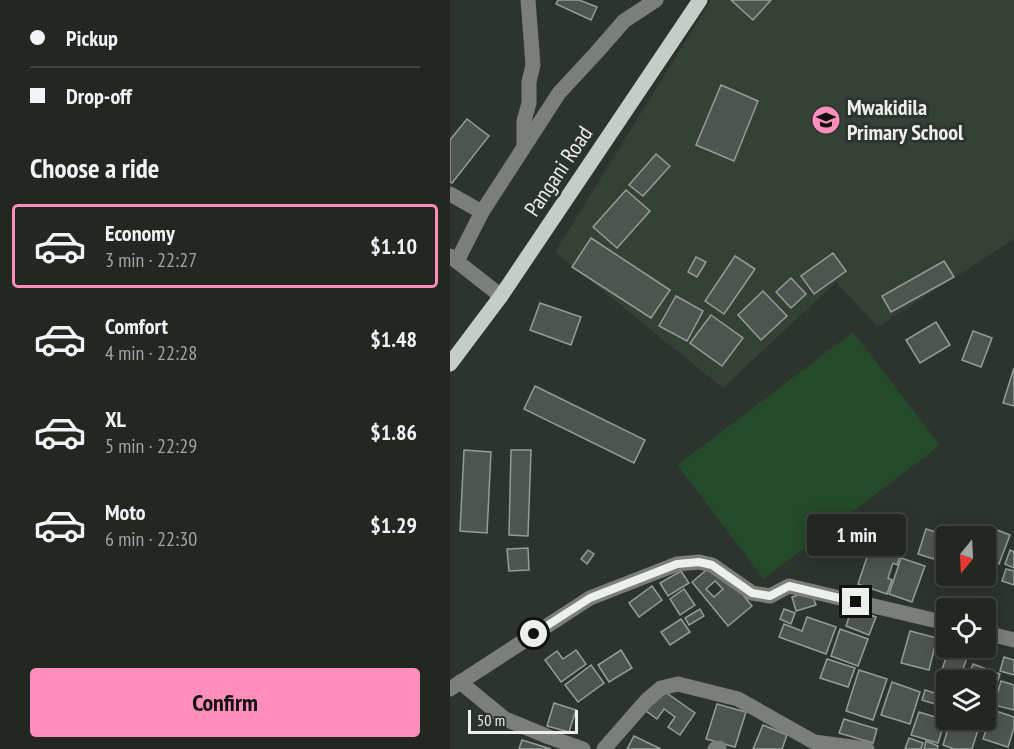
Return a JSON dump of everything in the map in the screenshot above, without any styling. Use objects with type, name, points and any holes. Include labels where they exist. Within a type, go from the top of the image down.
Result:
[{"type":"main road","name":"Pangani Road","points":[[450,364],[501,296],[700,0]]},
{"type":"street","points":[[524,148],[524,121],[529,103],[529,82],[533,65],[528,0]]},
{"type":"street","points":[[501,296],[454,258],[559,93],[624,21],[656,0]]},
{"type":"street","points":[[450,194],[482,212]]},
{"type":"street","points":[[583,749],[505,719],[455,685],[590,598],[677,564],[699,562],[712,565],[752,593],[770,596],[789,586],[936,621]]},
{"type":"street","points":[[996,636],[1014,640]]},
{"type":"street","points":[[604,749],[646,701],[661,688],[678,684],[738,699],[814,742],[867,749]]},
{"type":"shaded area","name":"Mwakidila Primary School","points":[[711,0],[1014,0],[1014,239],[878,327],[836,282],[723,388],[555,252]]},
{"type":"green space","points":[[853,332],[940,445],[764,579],[677,465]]},
{"type":"building","points":[[558,0],[579,0],[597,7],[591,20],[556,4]]},
{"type":"building","points":[[731,0],[771,0],[753,20]]},
{"type":"building","points":[[721,85],[758,101],[734,161],[696,145]]},
{"type":"building","points":[[467,119],[489,136],[452,183],[450,182],[450,140]]},
{"type":"building","points":[[656,154],[670,166],[643,196],[629,185]]},
{"type":"building","points":[[626,190],[650,211],[617,248],[593,227]]},
{"type":"building","points":[[591,238],[670,290],[651,318],[572,267]]},
{"type":"building","points":[[833,253],[846,271],[814,294],[801,276]]},
{"type":"building","points":[[735,256],[755,269],[724,314],[705,301]]},
{"type":"building","points":[[696,257],[706,262],[697,277],[688,272]]},
{"type":"building","points":[[944,261],[954,277],[891,312],[882,296]]},
{"type":"building","points":[[791,278],[806,294],[791,308],[776,292]]},
{"type":"building","points":[[763,291],[787,316],[761,340],[738,315]]},
{"type":"building","points":[[676,296],[703,311],[687,341],[659,326]]},
{"type":"building","points":[[540,303],[581,317],[571,345],[530,330]]},
{"type":"building","points":[[711,315],[743,338],[722,366],[690,343]]},
{"type":"building","points":[[936,322],[950,345],[920,363],[906,340]]},
{"type":"building","points":[[973,331],[992,338],[981,367],[962,360]]},
{"type":"building","points":[[1014,368],[1014,406],[1003,403]]},
{"type":"building","points":[[535,386],[645,440],[634,463],[524,409]]},
{"type":"building","points":[[464,450],[491,452],[487,533],[460,531]]},
{"type":"building","points":[[511,450],[531,450],[528,536],[509,535]]},
{"type":"building","points":[[926,529],[936,532],[934,559],[918,554]]},
{"type":"building","points":[[996,530],[1010,535],[999,564],[996,563]]},
{"type":"building","points":[[873,539],[902,549],[897,565],[893,563],[888,578],[892,580],[887,594],[858,584]]},
{"type":"building","points":[[528,548],[529,570],[509,571],[507,549]]},
{"type":"building","points":[[588,550],[594,554],[587,564],[581,559]]},
{"type":"building","points":[[1010,550],[1014,552],[1014,568],[1005,564]]},
{"type":"building","points":[[901,558],[925,566],[912,602],[889,594]]},
{"type":"building","points":[[716,562],[752,606],[728,626],[692,582]],"holes":[[[715,581],[723,589],[714,597],[706,589]]]},
{"type":"building","points":[[1006,569],[1014,571],[1014,585],[1002,581]]},
{"type":"building","points":[[681,571],[689,583],[668,596],[660,583]]},
{"type":"building","points":[[652,586],[662,600],[639,617],[629,603]]},
{"type":"building","points":[[684,589],[695,605],[680,615],[670,599]]},
{"type":"building","points":[[811,591],[816,605],[796,611],[792,597]]},
{"type":"building","points":[[852,608],[876,617],[869,635],[846,626]]},
{"type":"building","points":[[700,609],[704,616],[689,625],[685,618]]},
{"type":"building","points":[[784,609],[795,613],[791,624],[780,619]]},
{"type":"building","points":[[807,617],[836,627],[826,654],[779,637],[784,624],[802,631]]},
{"type":"building","points":[[681,619],[690,632],[670,645],[661,632]]},
{"type":"building","points":[[840,629],[868,639],[858,666],[831,656]]},
{"type":"building","points":[[910,631],[936,638],[929,670],[901,663]]},
{"type":"building","points":[[576,650],[586,664],[561,682],[545,660],[557,651],[563,659]]},
{"type":"building","points":[[621,650],[632,668],[609,682],[598,665]]},
{"type":"building","points":[[1004,657],[1014,660],[1014,675],[1000,671]]},
{"type":"building","points":[[946,658],[967,658],[963,670],[942,670]]},
{"type":"building","points":[[827,659],[855,668],[848,687],[820,678]]},
{"type":"building","points":[[973,664],[989,670],[971,670]]},
{"type":"building","points":[[591,665],[604,683],[578,702],[565,685]]},
{"type":"building","points":[[859,670],[887,679],[873,720],[846,711]]},
{"type":"building","points":[[996,673],[1000,674],[996,686]]},
{"type":"building","points":[[1001,681],[1014,685],[1014,710],[996,706]]},
{"type":"building","points":[[892,682],[920,692],[910,724],[881,715]]},
{"type":"building","points":[[661,689],[695,713],[680,735],[668,727],[675,717],[664,709],[657,719],[646,711]]},
{"type":"building","points":[[925,690],[936,693],[935,704],[922,700]]},
{"type":"building","points":[[554,703],[576,710],[569,732],[547,726]]},
{"type":"building","points":[[717,704],[746,712],[735,747],[706,739]]},
{"type":"building","points":[[996,711],[1014,717],[1014,728],[1008,747],[983,739],[986,730],[996,730]]},
{"type":"building","points":[[919,712],[936,717],[936,730],[942,730],[938,743],[911,735]]},
{"type":"building","points":[[844,719],[877,729],[873,743],[839,733]]},
{"type":"building","points":[[763,725],[787,735],[782,749],[753,749]]},
{"type":"building","points":[[948,730],[978,730],[972,749],[954,749],[943,745]]},
{"type":"building","points":[[634,736],[661,749],[627,749]]},
{"type":"building","points":[[909,738],[923,743],[921,749],[905,749]]},
{"type":"building","points":[[522,740],[551,749],[519,749]]},
{"type":"building","points":[[926,741],[938,746],[937,749],[924,749]]},
{"type":"place","name":"Mwakidila Primary School","points":[[826,120]]},
{"type":"route","points":[[534,634],[590,598],[677,564],[699,562],[712,565],[752,593],[770,596],[789,586],[856,602]]}]
